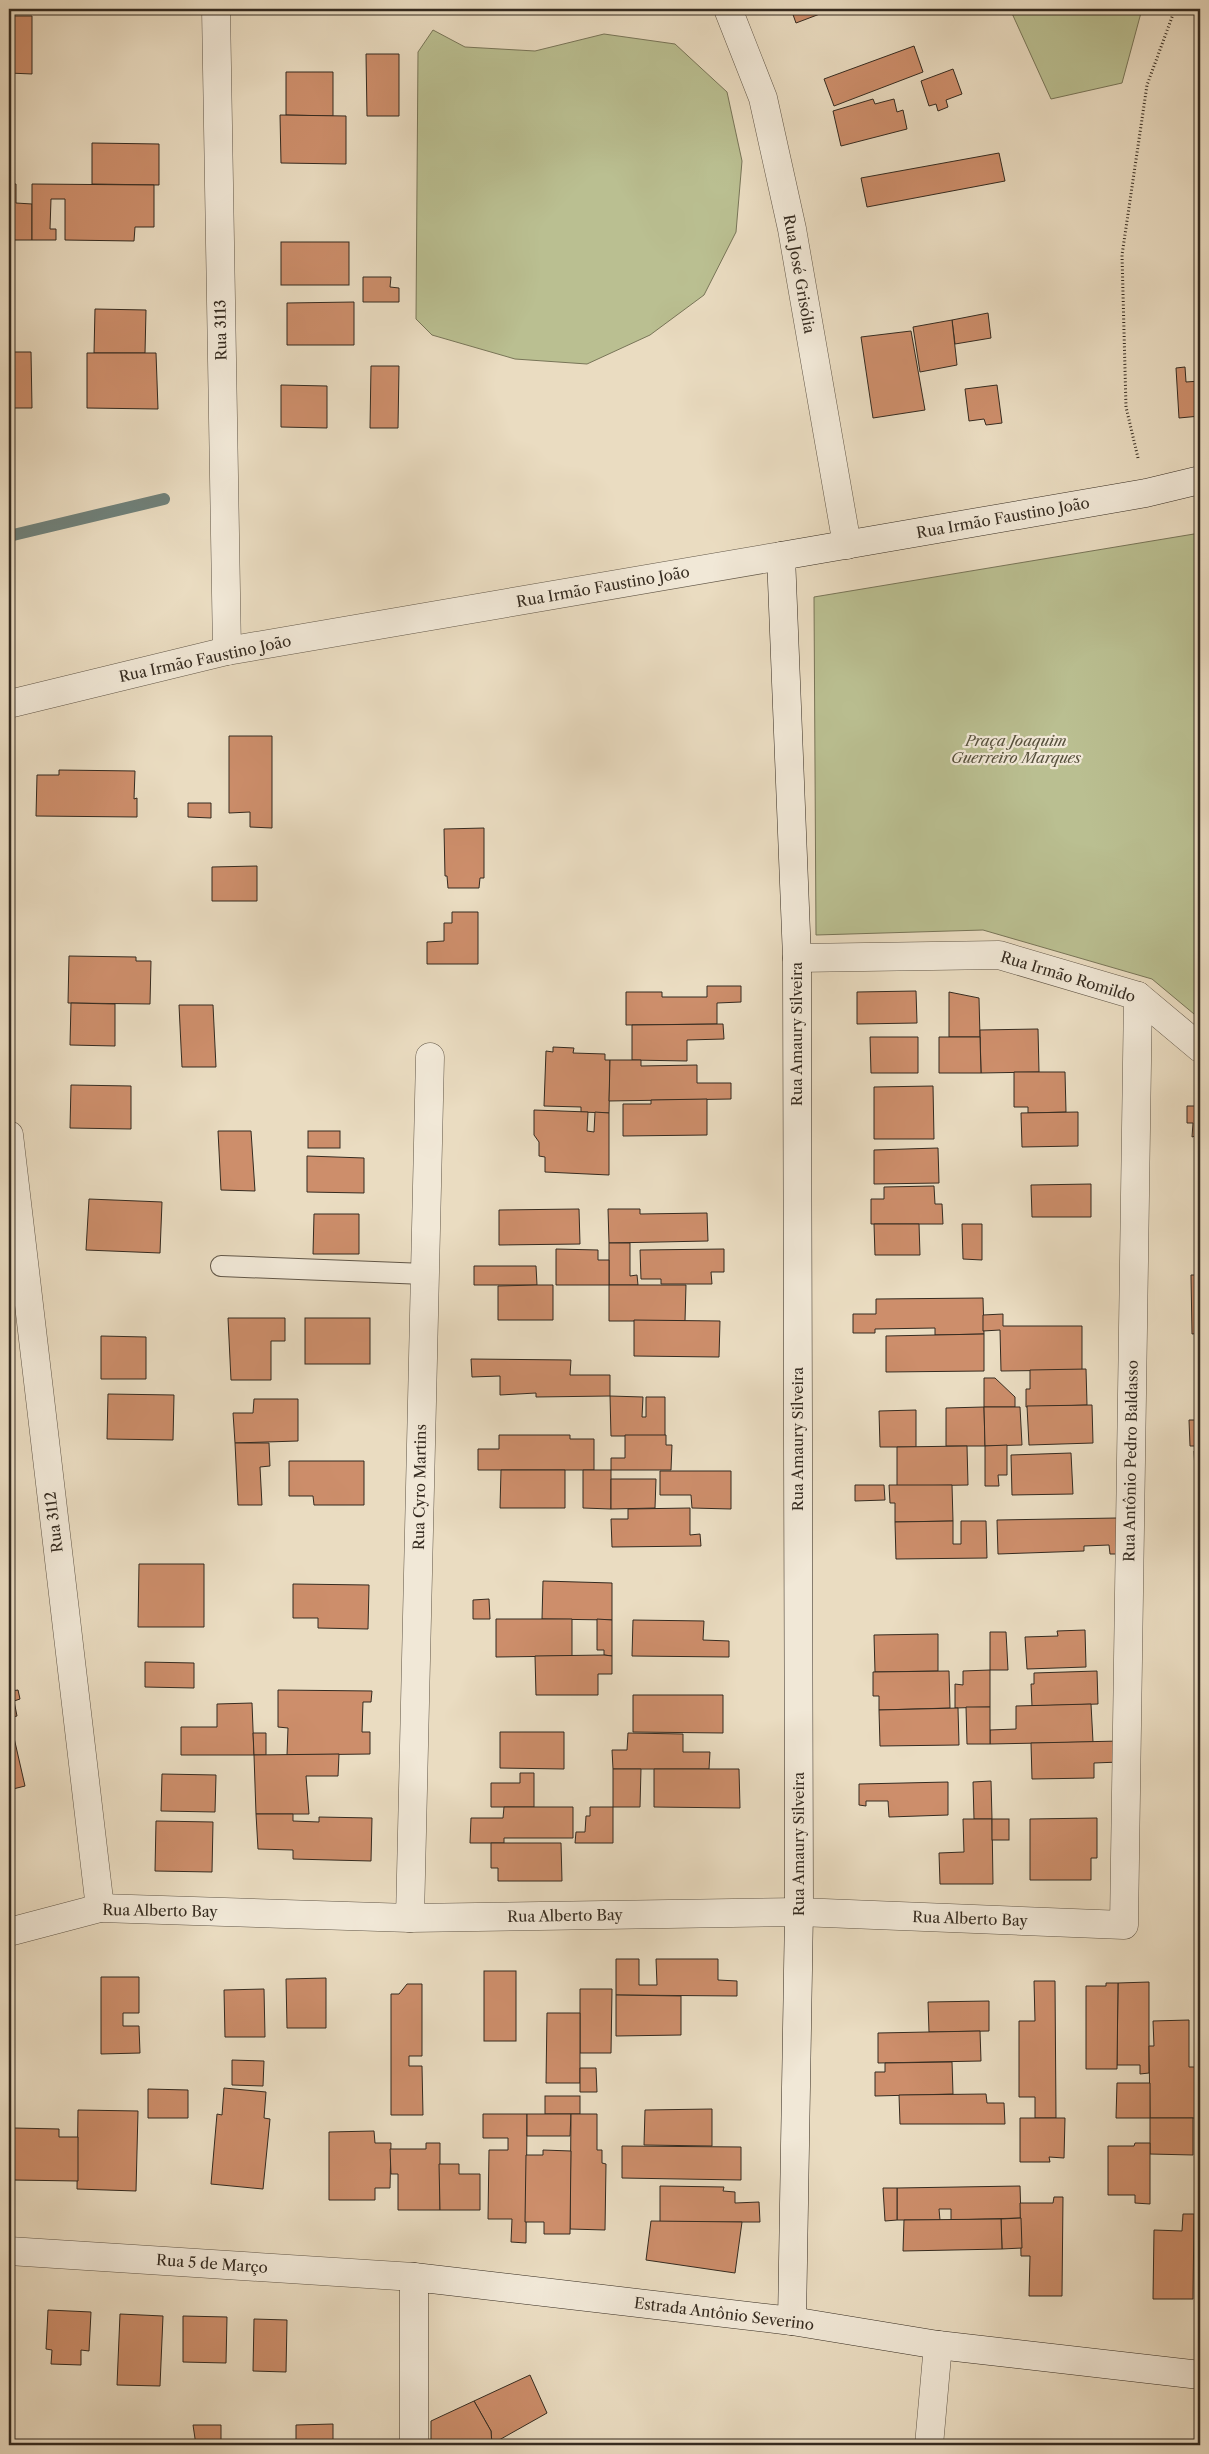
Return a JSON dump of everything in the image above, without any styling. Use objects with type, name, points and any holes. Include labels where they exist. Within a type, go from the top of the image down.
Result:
[{"type":"street","name":"Rua 3113","points":[[216,9],[227,651]]},
{"type":"street","name":"Rua José Grisólia","points":[[728,9],[763,98],[792,229],[847,545]]},
{"type":"street","name":"Rua Irmão Faustino João","points":[[9,704],[227,651],[1146,493],[1200,480]]},
{"type":"street","name":"Rua Amaury Silveira","points":[[781,556],[798,958],[799,1912],[792,2321]]},
{"type":"street","name":"Rua Irmão Romildo","points":[[798,958],[999,955],[1138,996],[1200,1048]]},
{"type":"street","name":"Rua Antônio Pedro Baldasso","points":[[1124,1925],[1138,996]]},
{"type":"street","name":"Rua Cyro Martins","points":[[410,1918],[430,1057]]},
{"type":"street","name":"Rua 3112","points":[[9,1135],[100,1908]]},
{"type":"street","name":"Rua Alberto Bay","points":[[9,1932],[100,1908],[410,1918],[799,1912],[1124,1925]]},
{"type":"street","name":"Rua 5 de Março","points":[[9,2251],[414,2278]]},
{"type":"street","name":"Estrada Antônio Severino","points":[[414,2278],[792,2321],[938,2345],[1200,2375]]},
{"type":"street","points":[[414,2278],[414,2445]]},
{"type":"street","points":[[929,2445],[938,2345]]},
{"type":"lane","points":[[221,1266],[425,1274]]},
{"type":"path","points":[[1146,493],[1126,407],[1122,255],[1147,85],[1175,9]]},
{"type":"green space","points":[[1010,9],[1142,9],[1122,83],[1051,99]]},
{"type":"green space","points":[[433,30],[465,47],[535,51],[604,34],[675,44],[727,92],[742,161],[736,232],[704,295],[650,335],[587,364],[515,359],[432,335],[416,319],[418,52]]},
{"type":"green space","name":"Praça Joaquim Guerreiro Marques","points":[[1200,533],[1200,1019],[1152,979],[983,930],[816,935],[814,597]]},
{"type":"building","points":[[791,9],[833,9],[796,23]]},
{"type":"building","points":[[9,16],[32,16],[32,74],[9,73]]},
{"type":"building","points":[[914,46],[923,72],[834,106],[824,79]]},
{"type":"building","points":[[366,54],[399,54],[399,116],[367,116]]},
{"type":"building","points":[[953,69],[962,94],[946,100],[948,107],[938,111],[936,104],[929,106],[921,81]]},
{"type":"building","points":[[286,72],[333,72],[333,116],[286,115]]},
{"type":"building","points":[[873,99],[875,104],[894,99],[897,112],[903,110],[907,129],[841,146],[833,111]]},
{"type":"building","points":[[280,115],[346,116],[346,164],[281,163]]},
{"type":"building","points":[[92,143],[159,144],[159,185],[92,184]]},
{"type":"building","points":[[999,153],[1005,181],[867,207],[861,178]]},
{"type":"building","points":[[9,184],[16,184],[16,203],[32,204],[32,240],[9,240]]},
{"type":"building","points":[[32,184],[154,185],[154,227],[135,227],[134,241],[65,240],[65,199],[51,199],[50,229],[56,229],[56,240],[32,240]]},
{"type":"building","points":[[281,242],[349,242],[349,285],[281,285]]},
{"type":"building","points":[[363,277],[391,277],[390,287],[399,288],[399,302],[363,302]]},
{"type":"building","points":[[354,302],[354,345],[287,345],[287,303]]},
{"type":"building","points":[[95,309],[146,310],[145,353],[94,353]]},
{"type":"building","points":[[988,313],[991,338],[955,344],[952,320]]},
{"type":"building","points":[[952,320],[957,365],[920,372],[913,327]]},
{"type":"building","points":[[911,331],[925,410],[873,418],[861,337]]},
{"type":"building","points":[[9,352],[31,352],[32,408],[9,408]]},
{"type":"building","points":[[87,353],[156,353],[158,409],[87,408]]},
{"type":"building","points":[[371,366],[399,366],[398,428],[370,428]]},
{"type":"building","points":[[1185,367],[1186,382],[1200,381],[1200,416],[1179,418],[1176,368]]},
{"type":"building","points":[[281,385],[327,386],[327,428],[281,427]]},
{"type":"building","points":[[997,385],[1002,423],[986,425],[984,419],[969,421],[965,389]]},
{"type":"building","points":[[229,736],[272,736],[272,828],[250,827],[250,812],[229,813]]},
{"type":"building","points":[[59,770],[135,771],[134,799],[137,798],[137,817],[36,816],[37,775],[59,775]]},
{"type":"building","points":[[188,803],[211,803],[211,818],[188,817]]},
{"type":"building","points":[[484,828],[484,878],[480,878],[479,888],[448,888],[447,876],[445,876],[444,829]]},
{"type":"building","points":[[257,866],[257,901],[212,901],[212,867]]},
{"type":"building","points":[[452,912],[478,912],[478,964],[427,964],[427,942],[444,941],[444,923],[452,923]]},
{"type":"building","points":[[69,956],[136,957],[136,961],[151,961],[150,1004],[68,1003]]},
{"type":"building","points":[[707,986],[741,986],[741,1002],[717,1003],[717,1024],[626,1025],[626,992],[662,992],[662,997],[707,997]]},
{"type":"building","points":[[916,991],[917,1023],[857,1024],[857,992]]},
{"type":"building","points":[[949,992],[979,998],[980,1037],[949,1037]]},
{"type":"building","points":[[71,1003],[115,1004],[115,1046],[70,1045]]},
{"type":"building","points":[[179,1005],[213,1005],[216,1067],[182,1067]]},
{"type":"building","points":[[723,1024],[724,1039],[687,1040],[687,1061],[632,1060],[632,1025]]},
{"type":"building","points":[[1038,1029],[1039,1072],[981,1073],[980,1030]]},
{"type":"building","points":[[870,1037],[918,1037],[918,1073],[871,1073]]},
{"type":"building","points":[[939,1037],[980,1037],[981,1073],[939,1073]]},
{"type":"building","points":[[553,1047],[574,1048],[573,1053],[605,1054],[605,1060],[610,1060],[609,1113],[581,1112],[581,1107],[544,1106],[546,1051],[553,1052]]},
{"type":"building","points":[[610,1060],[641,1060],[641,1066],[697,1065],[697,1083],[731,1083],[731,1099],[609,1101]]},
{"type":"building","points":[[1014,1072],[1065,1072],[1066,1112],[1028,1113],[1028,1107],[1014,1107]]},
{"type":"building","points":[[71,1085],[131,1086],[131,1129],[70,1128]]},
{"type":"building","points":[[933,1086],[934,1139],[874,1139],[874,1087]]},
{"type":"building","points":[[707,1099],[707,1135],[623,1136],[623,1104],[651,1104],[651,1100]]},
{"type":"building","points":[[1187,1106],[1200,1106],[1200,1169],[1195,1169],[1195,1136],[1192,1137],[1193,1123],[1187,1123]]},
{"type":"building","points":[[534,1110],[588,1112],[587,1131],[594,1132],[595,1112],[609,1113],[609,1175],[545,1172],[545,1157],[539,1156],[539,1142],[534,1135]]},
{"type":"building","points":[[1078,1112],[1078,1146],[1022,1147],[1021,1113]]},
{"type":"building","points":[[218,1131],[251,1131],[255,1191],[221,1190]]},
{"type":"building","points":[[308,1131],[340,1131],[340,1148],[308,1148]]},
{"type":"building","points":[[938,1148],[939,1183],[874,1184],[874,1150]]},
{"type":"building","points":[[307,1156],[364,1158],[364,1193],[307,1192]]},
{"type":"building","points":[[1091,1184],[1091,1217],[1032,1217],[1031,1185]]},
{"type":"building","points":[[934,1186],[935,1204],[942,1204],[943,1224],[871,1224],[871,1199],[884,1199],[884,1187]]},
{"type":"building","points":[[89,1199],[162,1202],[160,1253],[86,1250]]},
{"type":"building","points":[[579,1209],[580,1244],[499,1245],[499,1210]]},
{"type":"building","points":[[608,1209],[640,1209],[640,1214],[707,1213],[708,1241],[609,1243]]},
{"type":"building","points":[[314,1214],[359,1214],[359,1254],[313,1254]]},
{"type":"building","points":[[874,1224],[919,1224],[920,1255],[875,1255]]},
{"type":"building","points":[[962,1224],[982,1224],[982,1260],[963,1259]]},
{"type":"building","points":[[609,1243],[630,1243],[630,1276],[637,1275],[638,1285],[609,1285]]},
{"type":"building","points":[[556,1249],[598,1250],[598,1260],[609,1260],[609,1285],[556,1285]]},
{"type":"building","points":[[724,1249],[724,1272],[711,1272],[712,1284],[661,1284],[661,1279],[641,1279],[640,1250]]},
{"type":"building","points":[[474,1266],[536,1266],[537,1285],[474,1285]]},
{"type":"building","points":[[1191,1275],[1200,1275],[1200,1333],[1192,1334]]},
{"type":"building","points":[[553,1285],[553,1320],[498,1320],[498,1286]]},
{"type":"building","points":[[609,1285],[686,1285],[685,1321],[609,1321]]},
{"type":"building","points":[[983,1298],[984,1334],[935,1335],[935,1328],[875,1329],[875,1333],[853,1333],[853,1314],[876,1314],[876,1299]]},
{"type":"building","points":[[1003,1314],[1003,1326],[1082,1326],[1082,1370],[1001,1371],[1000,1330],[983,1331],[983,1315]]},
{"type":"building","points":[[228,1318],[285,1318],[285,1341],[271,1341],[271,1380],[231,1380]]},
{"type":"building","points":[[305,1318],[370,1318],[370,1364],[305,1364]]},
{"type":"building","points":[[634,1320],[720,1321],[719,1357],[634,1356]]},
{"type":"building","points":[[984,1334],[984,1371],[886,1372],[886,1336]]},
{"type":"building","points":[[101,1336],[146,1337],[146,1379],[101,1379]]},
{"type":"building","points":[[471,1359],[571,1360],[570,1375],[610,1375],[610,1396],[536,1397],[536,1393],[500,1395],[500,1376],[472,1377]]},
{"type":"building","points":[[1086,1369],[1087,1405],[1026,1407],[1026,1389],[1030,1389],[1030,1370]]},
{"type":"building","points":[[984,1378],[995,1378],[1015,1397],[1015,1407],[984,1407]]},
{"type":"building","points":[[108,1394],[174,1395],[173,1440],[107,1439]]},
{"type":"building","points":[[610,1396],[643,1397],[642,1417],[646,1417],[646,1397],[665,1397],[665,1436],[611,1436]]},
{"type":"building","points":[[254,1399],[298,1399],[298,1441],[235,1443],[233,1413],[253,1413]]},
{"type":"building","points":[[1092,1405],[1093,1443],[1029,1445],[1027,1406]]},
{"type":"building","points":[[984,1407],[985,1446],[946,1446],[946,1408]]},
{"type":"building","points":[[984,1407],[1020,1407],[1022,1445],[985,1446]]},
{"type":"building","points":[[916,1410],[916,1447],[880,1447],[879,1411]]},
{"type":"building","points":[[1189,1420],[1200,1420],[1200,1446],[1190,1446]]},
{"type":"building","points":[[499,1435],[570,1435],[570,1439],[594,1439],[594,1470],[478,1470],[478,1449],[499,1449]]},
{"type":"building","points":[[625,1435],[666,1435],[666,1445],[672,1445],[671,1470],[611,1470],[611,1458],[625,1458]]},
{"type":"building","points":[[235,1443],[269,1443],[270,1466],[260,1467],[262,1505],[238,1505]]},
{"type":"building","points":[[1007,1445],[1007,1475],[998,1475],[999,1486],[985,1486],[985,1446]]},
{"type":"building","points":[[967,1446],[968,1485],[897,1486],[897,1447]]},
{"type":"building","points":[[1194,1451],[1200,1451],[1200,1471],[1195,1471]]},
{"type":"building","points":[[1071,1453],[1073,1494],[1012,1495],[1011,1455]]},
{"type":"building","points":[[289,1461],[364,1461],[364,1505],[314,1505],[313,1496],[289,1496]]},
{"type":"building","points":[[501,1470],[565,1470],[565,1508],[500,1508]]},
{"type":"building","points":[[583,1470],[611,1470],[611,1509],[583,1508]]},
{"type":"building","points":[[660,1471],[731,1471],[731,1509],[692,1508],[691,1495],[660,1495]]},
{"type":"building","points":[[611,1479],[656,1479],[655,1508],[611,1509]]},
{"type":"building","points":[[855,1485],[884,1485],[885,1500],[855,1501]]},
{"type":"building","points":[[889,1485],[952,1485],[953,1521],[895,1522],[895,1503],[890,1503]]},
{"type":"building","points":[[690,1508],[690,1535],[700,1534],[701,1546],[612,1547],[611,1519],[628,1519],[628,1509]]},
{"type":"building","points":[[1117,1518],[1117,1554],[1110,1554],[1109,1545],[1084,1546],[1084,1551],[998,1554],[997,1520]]},
{"type":"building","points":[[953,1521],[953,1544],[961,1544],[961,1521],[986,1521],[987,1558],[896,1559],[895,1522]]},
{"type":"building","points":[[139,1564],[204,1564],[204,1627],[138,1627]]},
{"type":"building","points":[[543,1581],[612,1583],[612,1620],[542,1619]]},
{"type":"building","points":[[293,1584],[369,1585],[368,1629],[318,1628],[318,1618],[293,1618]]},
{"type":"building","points":[[489,1599],[490,1619],[473,1619],[473,1600]]},
{"type":"building","points":[[496,1619],[572,1619],[572,1656],[496,1657]]},
{"type":"building","points":[[597,1619],[612,1620],[612,1656],[604,1655],[604,1650],[597,1650]]},
{"type":"building","points":[[633,1620],[704,1621],[703,1640],[729,1641],[729,1657],[632,1656]]},
{"type":"building","points":[[1085,1630],[1086,1667],[1027,1669],[1025,1637],[1058,1636],[1057,1631]]},
{"type":"building","points":[[990,1632],[1006,1632],[1008,1670],[990,1670]]},
{"type":"building","points":[[938,1634],[938,1671],[875,1672],[874,1635]]},
{"type":"building","points":[[535,1656],[612,1656],[612,1674],[598,1674],[598,1695],[536,1695]]},
{"type":"building","points":[[145,1662],[194,1663],[194,1688],[145,1687]]},
{"type":"building","points":[[990,1670],[990,1707],[955,1708],[955,1684],[963,1685],[963,1671]]},
{"type":"building","points":[[949,1671],[950,1708],[879,1710],[879,1696],[873,1696],[873,1672]]},
{"type":"building","points":[[1097,1671],[1098,1704],[1032,1706],[1031,1684],[1034,1684],[1034,1673]]},
{"type":"building","points":[[9,1687],[11,1691],[18,1690],[20,1699],[14,1701],[17,1716],[9,1718]]},
{"type":"building","points":[[278,1690],[372,1691],[371,1702],[363,1702],[362,1732],[370,1732],[370,1754],[287,1755],[288,1728],[278,1727]]},
{"type":"building","points":[[633,1695],[723,1695],[723,1733],[633,1732]]},
{"type":"building","points":[[252,1703],[254,1755],[181,1755],[181,1727],[217,1727],[217,1704]]},
{"type":"building","points":[[1091,1704],[1093,1742],[990,1744],[990,1730],[1016,1729],[1016,1706]]},
{"type":"building","points":[[966,1707],[990,1707],[990,1744],[967,1744]]},
{"type":"building","points":[[958,1708],[959,1745],[880,1746],[879,1710]]},
{"type":"building","points":[[9,1729],[12,1729],[25,1786],[9,1790]]},
{"type":"building","points":[[500,1732],[564,1732],[564,1769],[500,1768]]},
{"type":"building","points":[[253,1733],[266,1733],[266,1755],[254,1755]]},
{"type":"building","points":[[628,1733],[683,1734],[683,1752],[710,1752],[709,1769],[613,1769],[612,1750],[627,1750]]},
{"type":"building","points":[[1120,1741],[1120,1762],[1094,1763],[1094,1778],[1032,1779],[1031,1743]]},
{"type":"building","points":[[339,1754],[338,1776],[306,1776],[309,1814],[256,1814],[254,1755]]},
{"type":"building","points":[[613,1769],[641,1769],[640,1807],[613,1807]]},
{"type":"building","points":[[654,1769],[739,1769],[740,1808],[654,1807]]},
{"type":"building","points":[[520,1773],[534,1773],[534,1807],[491,1807],[491,1783],[520,1783]]},
{"type":"building","points":[[162,1774],[216,1775],[215,1812],[161,1811]]},
{"type":"building","points":[[991,1781],[992,1819],[974,1819],[973,1782]]},
{"type":"building","points":[[948,1782],[948,1815],[889,1817],[888,1801],[866,1801],[866,1806],[859,1805],[859,1784]]},
{"type":"building","points":[[504,1807],[573,1807],[573,1838],[504,1838],[504,1843],[470,1843],[471,1818],[503,1818]]},
{"type":"building","points":[[590,1807],[613,1807],[613,1843],[575,1843],[576,1832],[585,1832],[586,1816],[590,1816]]},
{"type":"building","points":[[256,1814],[293,1814],[293,1821],[319,1822],[319,1817],[372,1818],[371,1861],[293,1859],[293,1850],[258,1849]]},
{"type":"building","points":[[1097,1818],[1097,1858],[1091,1858],[1091,1880],[1030,1880],[1030,1819]]},
{"type":"building","points":[[963,1819],[992,1819],[993,1884],[940,1884],[939,1853],[964,1852]]},
{"type":"building","points":[[992,1819],[1009,1819],[1009,1840],[992,1840]]},
{"type":"building","points":[[156,1821],[213,1822],[212,1872],[155,1871]]},
{"type":"building","points":[[491,1843],[561,1843],[562,1881],[498,1881],[498,1868],[491,1868]]},
{"type":"building","points":[[616,1959],[639,1959],[639,1985],[657,1985],[656,1959],[718,1959],[718,1980],[737,1981],[737,1996],[616,1995]]},
{"type":"building","points":[[484,1971],[516,1971],[516,2041],[484,2041]]},
{"type":"building","points":[[101,1977],[139,1977],[139,2013],[123,2013],[123,2026],[139,2026],[140,2053],[101,2054]]},
{"type":"building","points":[[326,1978],[326,2028],[287,2028],[286,1979]]},
{"type":"building","points":[[1034,1981],[1055,1981],[1056,2118],[1035,2118],[1035,2097],[1019,2097],[1019,2021],[1035,2021]]},
{"type":"building","points":[[1149,1982],[1149,2073],[1140,2074],[1140,2065],[1117,2065],[1118,1983]]},
{"type":"building","points":[[1106,1983],[1118,1983],[1117,2069],[1086,2069],[1086,1986],[1106,1986]]},
{"type":"building","points":[[407,1984],[422,1984],[422,2056],[409,2056],[409,2066],[422,2066],[423,2115],[391,2115],[391,1994],[399,1994]]},
{"type":"building","points":[[264,1989],[265,2037],[225,2037],[224,1990]]},
{"type":"building","points":[[580,1989],[612,1989],[611,2053],[580,2053]]},
{"type":"building","points":[[616,1995],[681,1996],[681,2035],[616,2036]]},
{"type":"building","points":[[989,2001],[989,2031],[929,2032],[928,2002]]},
{"type":"building","points":[[547,2013],[580,2013],[580,2083],[546,2083]]},
{"type":"building","points":[[1189,2020],[1189,2067],[1200,2067],[1200,2118],[1150,2118],[1149,2046],[1154,2046],[1153,2021]]},
{"type":"building","points":[[980,2031],[981,2061],[878,2063],[878,2033]]},
{"type":"building","points":[[232,2060],[264,2061],[263,2086],[232,2085]]},
{"type":"building","points":[[952,2062],[953,2094],[875,2096],[875,2072],[885,2072],[885,2063]]},
{"type":"building","points":[[580,2068],[596,2068],[597,2092],[580,2092]]},
{"type":"building","points":[[1117,2083],[1150,2083],[1150,2118],[1116,2118]]},
{"type":"building","points":[[224,2088],[266,2092],[264,2118],[270,2119],[263,2189],[211,2184],[217,2114],[222,2115]]},
{"type":"building","points":[[148,2089],[188,2090],[188,2118],[148,2118]]},
{"type":"building","points":[[986,2094],[987,2103],[1004,2103],[1005,2124],[900,2124],[899,2095]]},
{"type":"building","points":[[545,2096],[580,2096],[580,2114],[545,2114]]},
{"type":"building","points":[[712,2109],[712,2146],[644,2145],[645,2110]]},
{"type":"building","points":[[78,2110],[138,2111],[136,2191],[77,2189]]},
{"type":"building","points":[[483,2114],[527,2114],[526,2243],[511,2242],[512,2219],[488,2219],[489,2150],[508,2150],[508,2138],[483,2138]]},
{"type":"building","points":[[527,2114],[571,2114],[570,2136],[527,2136]]},
{"type":"building","points":[[571,2114],[597,2114],[597,2150],[602,2150],[602,2163],[606,2164],[605,2230],[570,2229]]},
{"type":"building","points":[[1020,2118],[1065,2118],[1064,2158],[1049,2157],[1050,2162],[1020,2162]]},
{"type":"building","points":[[1150,2118],[1193,2118],[1193,2155],[1150,2154]]},
{"type":"building","points":[[14,2128],[59,2129],[59,2137],[78,2137],[78,2181],[13,2180]]},
{"type":"building","points":[[374,2131],[375,2143],[391,2143],[390,2188],[375,2188],[375,2200],[329,2200],[329,2132]]},
{"type":"building","points":[[426,2143],[440,2143],[440,2210],[398,2210],[398,2174],[391,2174],[390,2149],[426,2149]]},
{"type":"building","points":[[1135,2143],[1150,2143],[1150,2204],[1135,2203],[1135,2195],[1108,2195],[1108,2146],[1134,2146]]},
{"type":"building","points":[[622,2146],[741,2147],[741,2180],[622,2178]]},
{"type":"building","points":[[543,2150],[571,2151],[570,2234],[544,2234],[544,2222],[525,2222],[526,2155],[543,2155]]},
{"type":"building","points":[[439,2164],[459,2164],[459,2174],[480,2174],[480,2210],[440,2210]]},
{"type":"building","points":[[660,2186],[724,2187],[723,2191],[735,2192],[735,2203],[759,2202],[760,2222],[660,2222]]},
{"type":"building","points":[[1020,2186],[1021,2218],[951,2220],[951,2209],[939,2209],[940,2220],[897,2220],[897,2188]]},
{"type":"building","points":[[883,2188],[897,2188],[897,2220],[885,2221]]},
{"type":"building","points":[[1054,2197],[1063,2197],[1062,2296],[1029,2296],[1030,2256],[1021,2256],[1020,2203],[1053,2203]]},
{"type":"building","points":[[1183,2214],[1194,2214],[1193,2299],[1153,2299],[1154,2230],[1182,2231]]},
{"type":"building","points":[[1021,2218],[1022,2248],[1002,2249],[1001,2219]]},
{"type":"building","points":[[1001,2219],[1002,2249],[903,2251],[904,2220]]},
{"type":"building","points":[[651,2221],[742,2222],[735,2273],[646,2260]]},
{"type":"building","points":[[48,2310],[91,2312],[89,2351],[81,2350],[81,2365],[51,2364],[52,2350],[46,2349]]},
{"type":"building","points":[[120,2314],[163,2316],[160,2386],[117,2385]]},
{"type":"building","points":[[183,2316],[227,2317],[226,2363],[183,2362]]},
{"type":"building","points":[[254,2319],[287,2320],[286,2372],[253,2371]]},
{"type":"building","points":[[530,2375],[547,2413],[492,2444],[491,2431],[474,2401]]},
{"type":"building","points":[[474,2401],[491,2431],[492,2445],[431,2445],[431,2421]]},
{"type":"building","points":[[333,2424],[333,2445],[245,2445],[245,2441],[296,2440],[296,2425]]},
{"type":"building","points":[[193,2425],[221,2425],[221,2445],[196,2445]]},
{"type":"waterway","points":[[9,536],[164,499]]}]
